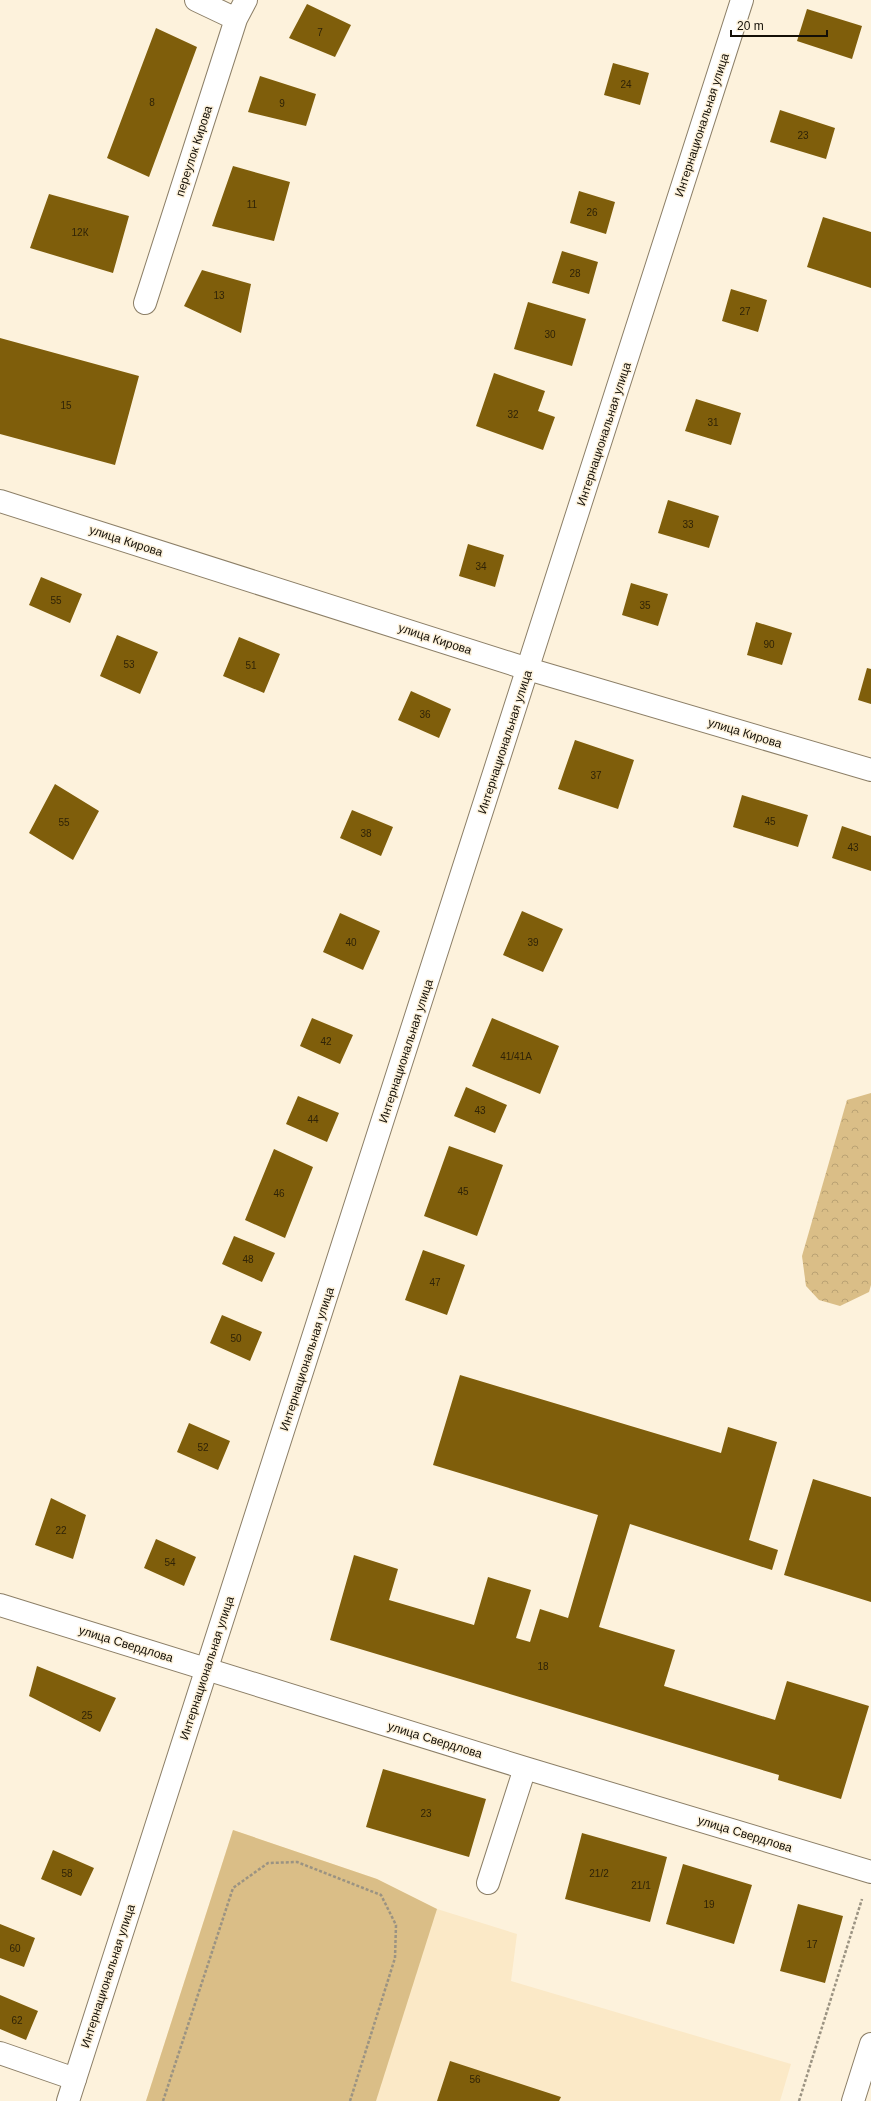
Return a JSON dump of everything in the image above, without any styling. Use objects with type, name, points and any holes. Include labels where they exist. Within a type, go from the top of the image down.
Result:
[{"type":"main road","points":[[196,0],[236,19]]},
{"type":"main road","name":"переулок Кирова","points":[[145,303],[236,19],[246,0]]},
{"type":"main road","name":"Интернациональная улица","points":[[68,2101],[742,0]]},
{"type":"main road","name":"улица Кирова","points":[[0,501],[528,669],[871,770]]},
{"type":"main road","name":"улица Свердлова","points":[[0,1606],[524,1768],[871,1872]]},
{"type":"main road","points":[[488,1883],[524,1768]]},
{"type":"main road","points":[[853,2101],[871,2044]]},
{"type":"main road","points":[[0,2053],[75,2079]]},
{"type":"path","points":[[163,2101],[233,1888],[268,1863],[297,1862],[381,1895],[396,1925],[395,1958],[350,2101]]},
{"type":"path","points":[[799,2101],[871,1872]]},
{"type":"shaded area","points":[[233,1830],[377,1879],[437,1909],[517,1934],[511,1981],[791,2064],[780,2101],[146,2101]]},
{"type":"green space","points":[[871,1093],[871,1285],[869,1292],[840,1306],[819,1300],[806,1286],[802,1256],[847,1100]]},
{"type":"green space","points":[[233,1830],[377,1879],[437,1909],[376,2101],[146,2101]]},
{"type":"building","points":[[307,4],[351,25],[335,57],[289,38]]},
{"type":"building","points":[[807,9],[862,26],[852,59],[797,41]]},
{"type":"building","points":[[156,28],[197,47],[149,177],[107,158]]},
{"type":"building","points":[[613,63],[649,73],[640,105],[604,95]]},
{"type":"building","points":[[260,76],[316,94],[306,126],[248,112]]},
{"type":"building","points":[[780,110],[835,128],[826,159],[770,142]]},
{"type":"building","points":[[233,166],[290,182],[274,241],[212,226]]},
{"type":"building","points":[[579,191],[615,202],[606,234],[570,223]]},
{"type":"building","points":[[49,194],[129,216],[113,273],[30,248]]},
{"type":"building","points":[[823,217],[871,232],[871,288],[807,267]]},
{"type":"building","points":[[562,251],[598,262],[589,294],[552,283]]},
{"type":"building","points":[[202,270],[251,284],[241,333],[184,306]]},
{"type":"building","points":[[731,289],[767,300],[758,332],[722,321]]},
{"type":"building","points":[[528,302],[586,319],[572,366],[514,349]]},
{"type":"building","points":[[0,338],[139,376],[115,465],[0,434]]},
{"type":"building","points":[[494,373],[545,391],[538,411],[555,417],[543,450],[476,426]]},
{"type":"building","points":[[696,399],[741,413],[731,445],[685,431]]},
{"type":"building","points":[[668,500],[719,516],[709,548],[658,533]]},
{"type":"building","points":[[468,544],[504,555],[495,587],[459,576]]},
{"type":"building","points":[[41,577],[82,594],[70,623],[29,605]]},
{"type":"building","points":[[631,583],[668,594],[658,626],[622,615]]},
{"type":"building","points":[[756,622],[792,633],[782,665],[747,655]]},
{"type":"building","points":[[117,635],[158,652],[140,694],[100,676]]},
{"type":"building","points":[[239,637],[280,654],[264,693],[223,676]]},
{"type":"building","points":[[867,668],[871,669],[871,704],[858,700]]},
{"type":"building","points":[[411,691],[451,709],[439,738],[398,720]]},
{"type":"building","points":[[575,740],[634,760],[618,809],[558,789]]},
{"type":"building","points":[[55,784],[99,811],[73,860],[29,833]]},
{"type":"building","points":[[742,795],[808,815],[798,847],[733,827]]},
{"type":"building","points":[[352,810],[393,827],[381,856],[340,838]]},
{"type":"building","points":[[842,826],[871,836],[871,871],[832,858]]},
{"type":"building","points":[[522,911],[563,929],[543,972],[503,955]]},
{"type":"building","points":[[340,913],[380,931],[363,970],[323,952]]},
{"type":"building","points":[[312,1018],[353,1035],[340,1064],[300,1046]]},
{"type":"building","points":[[492,1018],[559,1046],[540,1094],[472,1066]]},
{"type":"building","points":[[466,1087],[507,1105],[495,1133],[454,1116]]},
{"type":"building","points":[[298,1096],[339,1113],[327,1142],[286,1124]]},
{"type":"building","points":[[449,1146],[503,1165],[477,1236],[424,1216]]},
{"type":"building","points":[[274,1149],[313,1167],[285,1238],[245,1220]]},
{"type":"building","points":[[234,1236],[275,1253],[262,1282],[222,1264]]},
{"type":"building","points":[[423,1250],[465,1265],[447,1315],[405,1300]]},
{"type":"building","points":[[222,1315],[262,1332],[250,1361],[210,1343]]},
{"type":"building","points":[[460,1375],[721,1453],[728,1427],[777,1442],[749,1540],[778,1550],[772,1570],[630,1524],[599,1627],[675,1650],[664,1686],[775,1720],[787,1681],[869,1706],[841,1799],[778,1780],[779,1775],[330,1640],[354,1555],[398,1569],[389,1600],[474,1625],[488,1577],[531,1590],[516,1638],[530,1642],[540,1609],[568,1618],[598,1515],[433,1465]]},
{"type":"building","points":[[189,1423],[230,1441],[218,1470],[177,1452]]},
{"type":"building","points":[[813,1479],[871,1497],[871,1602],[784,1575]]},
{"type":"building","points":[[51,1498],[86,1515],[73,1559],[35,1545]]},
{"type":"building","points":[[156,1539],[196,1557],[184,1586],[144,1568]]},
{"type":"building","points":[[37,1666],[116,1698],[100,1732],[29,1696]]},
{"type":"building","points":[[383,1769],[486,1799],[469,1857],[366,1827]]},
{"type":"building","points":[[582,1833],[667,1857],[650,1922],[565,1899]]},
{"type":"building","points":[[53,1850],[94,1868],[81,1896],[41,1879]]},
{"type":"building","points":[[683,1864],[752,1885],[734,1944],[666,1924]]},
{"type":"building","points":[[798,1904],[843,1916],[825,1983],[780,1971]]},
{"type":"building","points":[[0,1924],[35,1938],[24,1967],[0,1958]]},
{"type":"building","points":[[0,1995],[38,2011],[26,2040],[0,2029]]},
{"type":"building","points":[[450,2061],[561,2097],[559,2101],[437,2101]]}]
